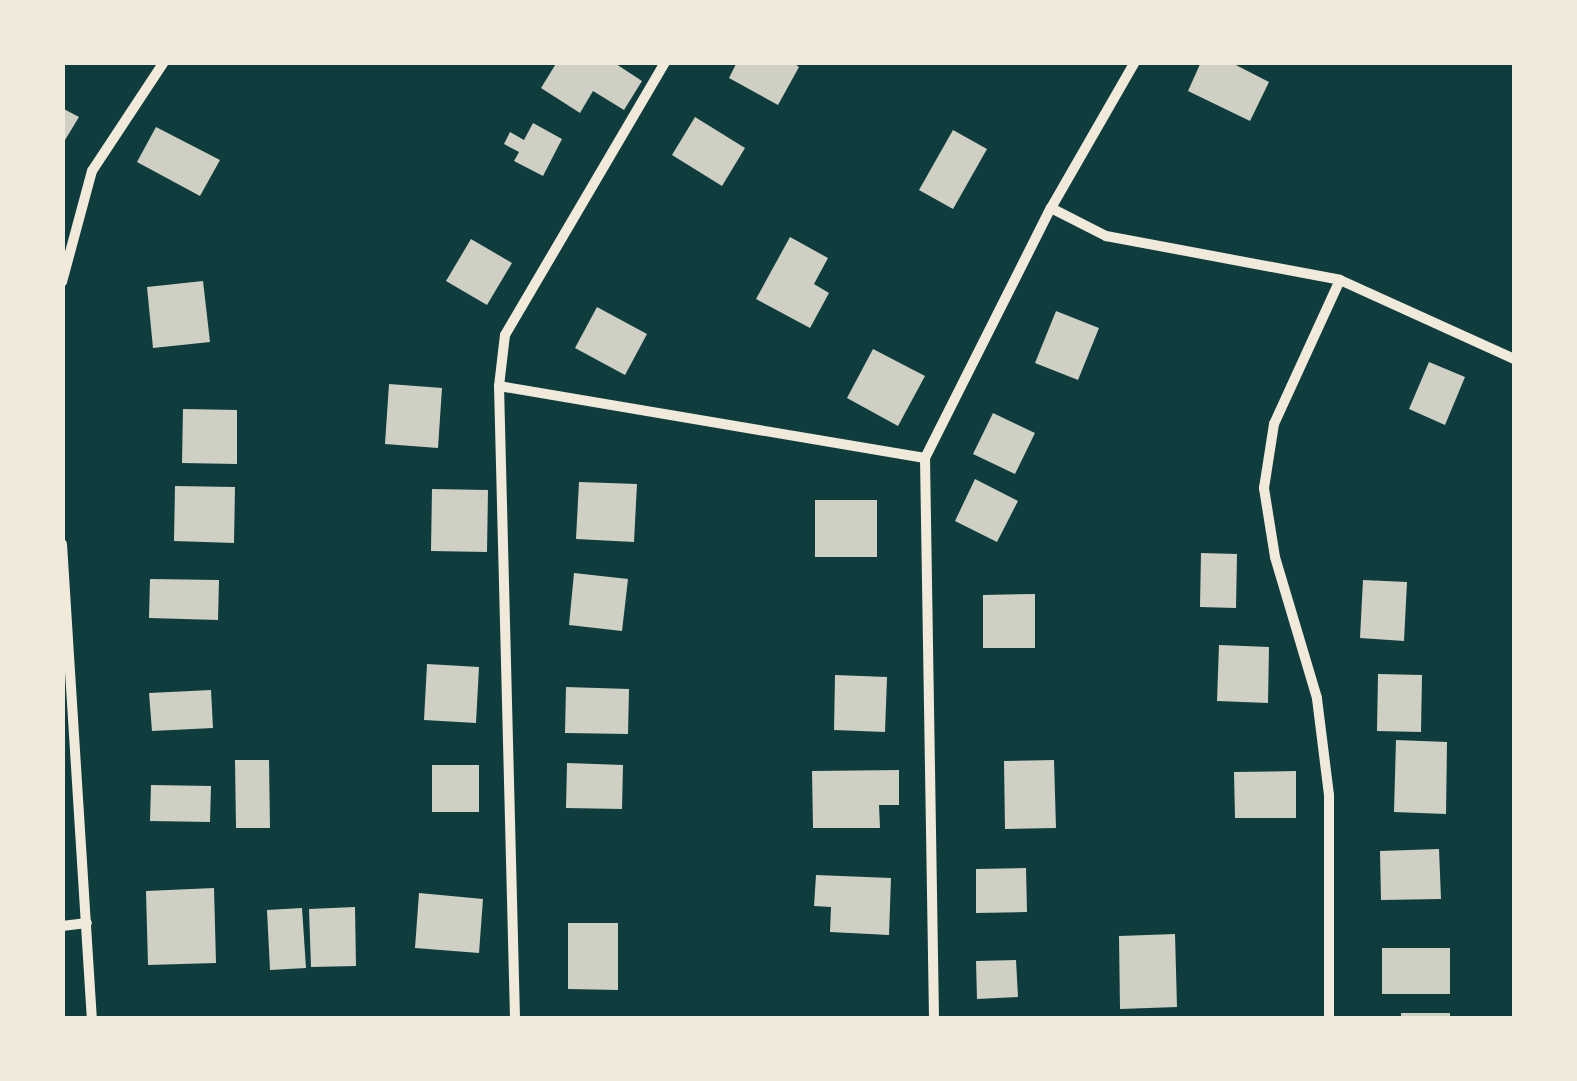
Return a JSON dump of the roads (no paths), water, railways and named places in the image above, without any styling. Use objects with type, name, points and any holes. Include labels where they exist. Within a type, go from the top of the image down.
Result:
[{"type":"street","points":[[62,282],[92,171],[164,62]]},
{"type":"street","points":[[515,1018],[499,386],[505,334],[665,62]]},
{"type":"street","points":[[934,1018],[925,458],[1050,208],[1134,62]]},
{"type":"street","points":[[1050,208],[1106,236],[1340,280],[1514,358]]},
{"type":"street","points":[[1329,1018],[1329,795],[1317,698],[1275,558],[1264,488],[1274,424],[1340,280]]},
{"type":"street","points":[[499,386],[925,458]]},
{"type":"street","points":[[62,544],[92,1018]]},
{"type":"street","points":[[62,926],[88,923]]}]
